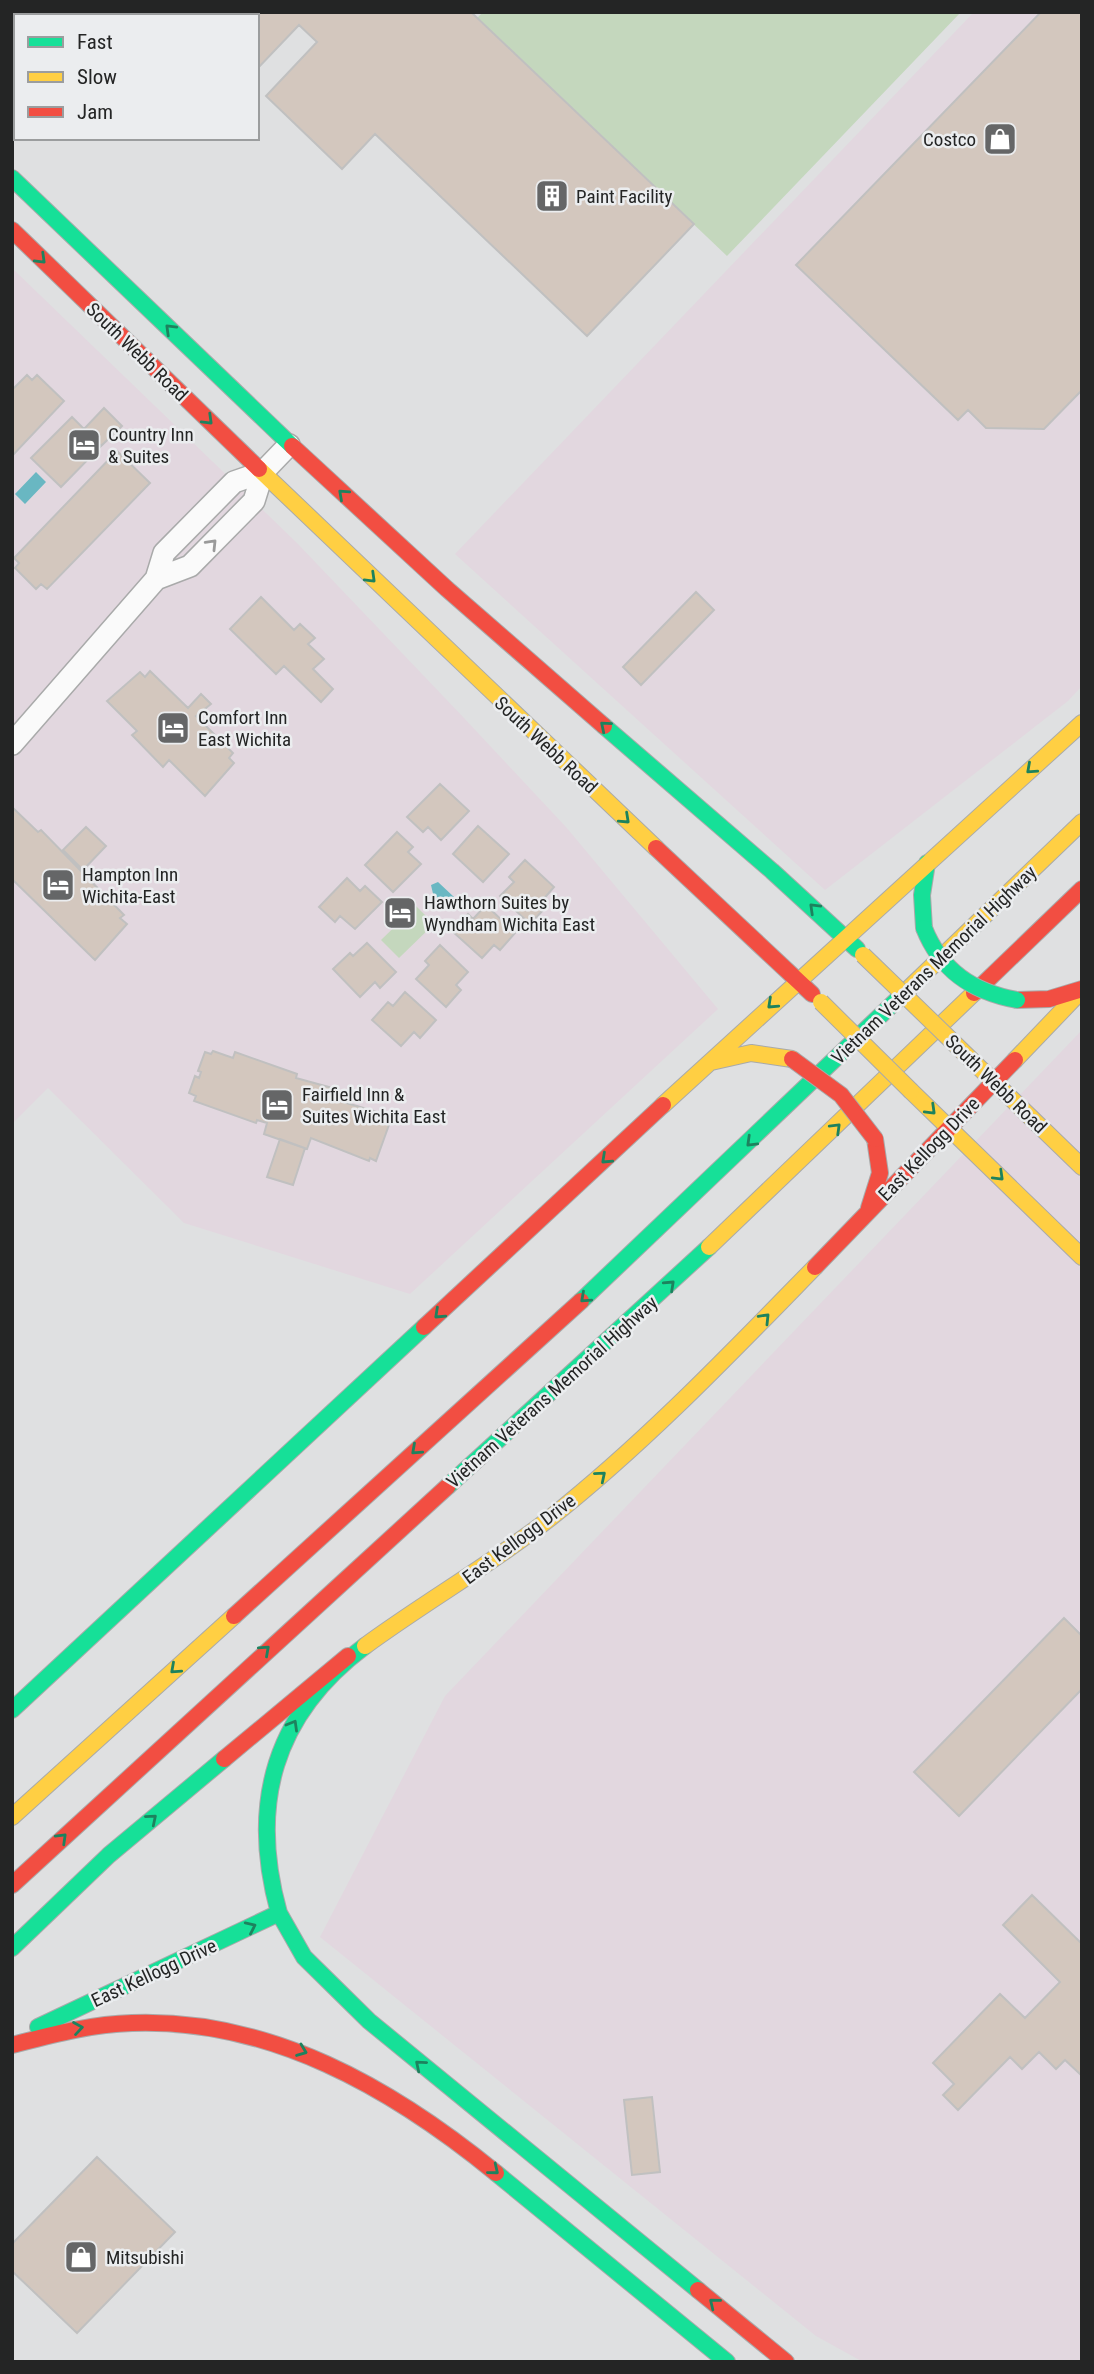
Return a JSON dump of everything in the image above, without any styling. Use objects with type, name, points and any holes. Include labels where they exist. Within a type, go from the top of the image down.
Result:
[{"type":"main road","name":"South Webb Road","points":[[12,177],[289,445],[511,645],[761,859],[1082,1167]]},
{"type":"main road","name":"South Webb Road","points":[[12,230],[467,671],[821,1002],[1082,1257]]},
{"type":"main road","points":[[12,1710],[844,937],[1082,723]]},
{"type":"main road","name":"Vietnam Veterans Memorial Highway","points":[[12,1817],[619,1268],[1082,822]]},
{"type":"main road","points":[[928,863],[922,895],[924,928],[930,947],[941,962],[971,987],[985,994],[1017,1000],[1049,999],[1082,989]]},
{"type":"main road","name":"Vietnam Veterans Memorial Highway","points":[[12,1885],[242,1671],[666,1289],[1082,889]]},
{"type":"main road","name":"East Kellogg Drive","points":[[12,2040],[279,1913],[266,1866],[264,1816],[272,1771],[280,1748],[304,1706],[348,1656],[509,1550],[609,1469],[693,1392],[950,1129],[1082,989]]},
{"type":"main road","points":[[708,1063],[750,1052],[772,1052],[792,1059],[841,1095],[876,1139],[880,1173],[866,1214]]},
{"type":"main road","points":[[12,1948],[109,1855],[348,1656]]},
{"type":"main road","points":[[279,1913],[304,1957],[369,2021],[786,2362]]},
{"type":"main road","points":[[12,2045],[65,2030],[100,2024],[171,2022],[248,2034],[324,2060],[399,2100],[441,2128],[727,2362]]},
{"type":"main road","points":[[684,2326],[734,2362]]},
{"type":"main road","points":[[751,2333],[807,2362]]},
{"type":"street","points":[[12,744],[156,579],[190,566],[254,501],[263,472],[289,445]]},
{"type":"shaded area","name":"Costco","points":[[974,12],[1082,12],[1082,686],[1068,701],[825,890],[455,554]]},
{"type":"shaded area","points":[[12,268],[296,542],[464,718],[566,827],[718,1009],[410,1294],[184,1223],[48,1088],[12,1124]]},
{"type":"shaded area","points":[[1082,1030],[1082,2362],[863,2362],[816,2336],[320,1937],[445,1696]]},
{"type":"green space","points":[[483,12],[961,12],[727,256],[477,18]]},
{"type":"green space","points":[[416,906],[434,924],[399,958],[381,940]]},
{"type":"water","points":[[36,472],[46,482],[25,504],[15,494]]},
{"type":"water","points":[[438,882],[454,897],[453,907],[446,907],[434,898],[431,885]]},
{"type":"building","name":"Paint Facility","points":[[127,12],[471,12],[694,224],[587,336],[375,134],[342,169],[266,96],[317,42],[299,25],[259,67],[259,14]]},
{"type":"building","name":"Costco","points":[[1041,12],[1082,12],[1082,390],[1044,429],[986,428],[968,410],[958,420],[796,265]]},
{"type":"building","points":[[27,375],[32,380],[37,375],[64,401],[12,456],[12,390]]},
{"type":"building","points":[[104,408],[122,426],[101,446],[84,429]]},
{"type":"building","points":[[72,417],[101,446],[61,487],[31,458]]},
{"type":"building","points":[[117,451],[150,483],[47,589],[41,584],[36,589],[15,568],[19,563],[14,558]]},
{"type":"building","points":[[696,592],[714,610],[641,685],[623,667]]},
{"type":"building","points":[[261,597],[294,630],[300,624],[315,638],[308,644],[324,659],[313,669],[333,689],[321,702],[284,666],[276,674],[230,629]]},
{"type":"building","points":[[150,671],[188,708],[201,694],[211,704],[196,716],[233,753],[229,758],[234,763],[205,796],[169,760],[163,767],[132,735],[137,731],[107,701],[140,672],[145,677]]},
{"type":"building","points":[[440,784],[469,811],[441,840],[428,827],[423,832],[407,817]]},
{"type":"building","name":"Hampton Inn Wichita-East","points":[[12,807],[38,832],[41,830],[124,915],[120,918],[127,924],[95,960],[12,879]]},
{"type":"building","points":[[478,826],[509,854],[483,882],[453,854]]},
{"type":"building","points":[[86,827],[106,846],[83,870],[63,850]]},
{"type":"building","points":[[397,832],[413,847],[408,852],[421,864],[393,892],[365,865]]},
{"type":"building","points":[[525,860],[554,887],[541,902],[546,907],[530,924],[500,896],[514,882],[509,877]]},
{"type":"building","points":[[347,878],[360,891],[365,886],[382,902],[355,929],[340,916],[335,922],[319,907]]},
{"type":"building","points":[[486,905],[515,933],[500,950],[494,945],[482,958],[452,931],[468,914],[473,919]]},
{"type":"building","points":[[367,943],[396,972],[380,988],[375,982],[360,997],[333,969],[350,953],[353,956]]},
{"type":"building","points":[[440,945],[468,972],[456,985],[461,990],[446,1007],[416,979],[429,965],[425,961]]},
{"type":"building","points":[[405,992],[436,1020],[420,1038],[414,1032],[401,1046],[372,1020],[388,1002],[393,1006]]},
{"type":"building","name":"Fairfield Inn & Suites Wichita East","points":[[213,1051],[233,1058],[235,1052],[297,1074],[296,1078],[336,1089],[333,1099],[384,1114],[382,1120],[390,1122],[376,1161],[370,1158],[369,1161],[311,1138],[307,1149],[264,1134],[267,1123],[257,1120],[256,1123],[194,1101],[196,1096],[189,1093],[195,1076],[199,1078],[201,1072],[198,1071],[205,1052],[211,1054]]},
{"type":"building","points":[[280,1139],[305,1148],[293,1185],[267,1177]]},
{"type":"building","points":[[1064,1618],[1082,1636],[1082,1689],[959,1816],[914,1772]]},
{"type":"building","points":[[1032,1895],[1082,1944],[1082,2076],[1065,2060],[1056,2069],[1039,2052],[1022,2069],[1010,2057],[958,2110],[943,2095],[954,2084],[933,2063],[1000,1994],[1025,2018],[1060,1982],[1003,1925]]},
{"type":"building","points":[[652,2097],[660,2172],[632,2175],[624,2100]]},
{"type":"building","name":"Mitsubishi","points":[[97,2157],[175,2232],[77,2333],[12,2271],[12,2244]]},
{"type":"traffic: fast","points":[[12,178],[292,446]]},
{"type":"traffic: fast","points":[[604,726],[772,871],[857,949]]},
{"type":"traffic: fast","points":[[924,928],[922,895],[927,863]]},
{"type":"traffic: fast","points":[[924,928],[940,956],[960,977],[986,991],[1017,1000]]},
{"type":"traffic: fast","points":[[581,1301],[901,996]]},
{"type":"traffic: fast","points":[[448,1486],[709,1247]]},
{"type":"traffic: fast","points":[[12,1710],[424,1327]]},
{"type":"traffic: fast","points":[[38,2027],[279,1913],[270,1873],[267,1835],[269,1799],[276,1765],[289,1732],[309,1702],[334,1673],[365,1646]]},
{"type":"traffic: fast","points":[[12,1948],[109,1855],[224,1759]]},
{"type":"traffic: fast","points":[[279,1913],[304,1957],[369,2021],[698,2290]]},
{"type":"traffic: fast","points":[[496,2173],[727,2362]]},
{"type":"traffic: slow","points":[[259,469],[656,848]]},
{"type":"traffic: slow","points":[[663,1105],[1082,723]]},
{"type":"traffic: slow","points":[[901,996],[1082,822]]},
{"type":"traffic: slow","points":[[863,955],[957,1046]]},
{"type":"traffic: slow","points":[[1015,1060],[1082,990]]},
{"type":"traffic: slow","points":[[709,1247],[974,993]]},
{"type":"traffic: slow","points":[[821,1002],[911,1091]]},
{"type":"traffic: slow","points":[[957,1046],[1082,1167]]},
{"type":"traffic: slow","points":[[711,1062],[751,1053],[792,1059]]},
{"type":"traffic: slow","points":[[911,1091],[1082,1257]]},
{"type":"traffic: slow","points":[[365,1646],[527,1536],[585,1490],[686,1397],[815,1267]]},
{"type":"traffic: slow","points":[[12,1817],[234,1616]]},
{"type":"traffic: jam","points":[[12,230],[259,469]]},
{"type":"traffic: jam","points":[[292,446],[447,589],[604,726]]},
{"type":"traffic: jam","points":[[656,848],[812,994]]},
{"type":"traffic: jam","points":[[974,993],[1082,889]]},
{"type":"traffic: jam","points":[[1017,1000],[1049,999],[1082,989]]},
{"type":"traffic: jam","points":[[792,1059],[841,1095],[875,1139]]},
{"type":"traffic: jam","points":[[815,1267],[1015,1060]]},
{"type":"traffic: jam","points":[[424,1327],[663,1105]]},
{"type":"traffic: jam","points":[[869,1208],[880,1173],[875,1139]]},
{"type":"traffic: jam","points":[[234,1616],[581,1301]]},
{"type":"traffic: jam","points":[[12,1885],[448,1486]]},
{"type":"traffic: jam","points":[[224,1759],[348,1656]]},
{"type":"traffic: jam","points":[[12,2045],[101,2025],[132,2023],[183,2025],[232,2032],[327,2064],[372,2087],[415,2113],[496,2173]]},
{"type":"traffic: jam","points":[[698,2290],[786,2362]]},
{"type":"place","name":"Costco","points":[[1000,139]]},
{"type":"place","name":"Paint Facility","points":[[552,196]]},
{"type":"place","name":"Country Inn & Suites","points":[[84,445]]},
{"type":"place","name":"Comfort Inn East Wichita","points":[[173,728]]},
{"type":"place","name":"Hampton Inn Wichita-East","points":[[58,885]]},
{"type":"place","name":"Hawthorn Suites by Wyndham Wichita East","points":[[400,913]]},
{"type":"place","name":"Fairfield Inn & Suites Wichita East","points":[[277,1105]]},
{"type":"place","name":"Mitsubishi","points":[[81,2257]]}]
